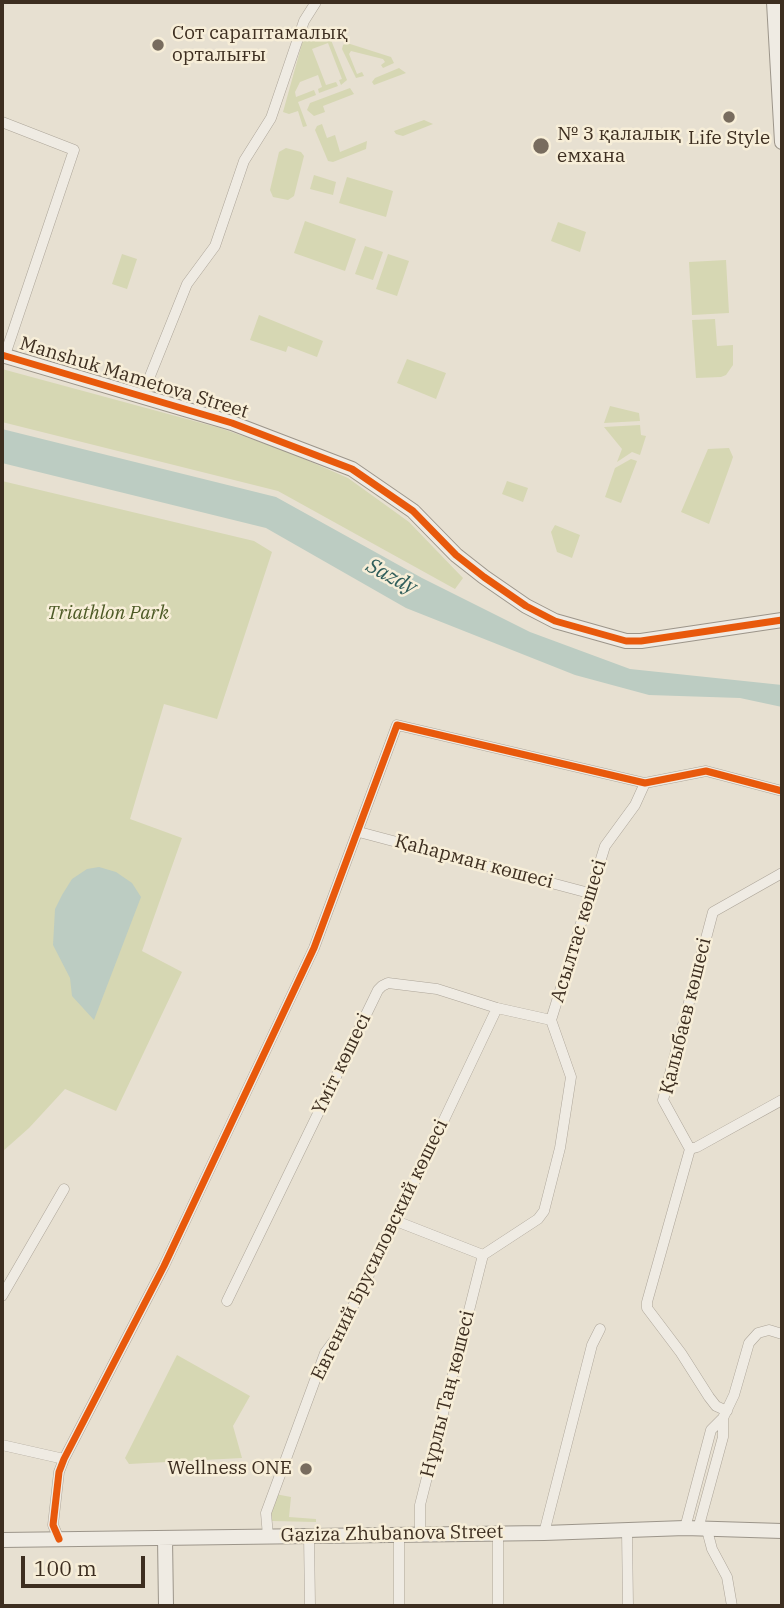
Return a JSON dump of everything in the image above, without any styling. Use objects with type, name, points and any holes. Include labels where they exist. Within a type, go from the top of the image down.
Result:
[{"type":"street","points":[[142,396],[187,284],[215,246],[244,161],[271,118],[303,20],[316,2]]},
{"type":"street","points":[[774,2],[782,142]]},
{"type":"street","points":[[2,121],[74,149],[3,355]]},
{"type":"street","name":"Manshuk Mametova Street","points":[[3,355],[232,423],[352,469],[412,511],[456,555],[484,577],[526,606],[555,621],[626,640],[641,641],[782,620]]},
{"type":"street","points":[[59,1539],[53,1525],[64,1459],[164,1266],[314,948],[397,725],[645,783],[706,771],[782,791]]},
{"type":"street","name":"Асылтас көшесі","points":[[482,1255],[538,1219],[544,1211],[560,1147],[571,1077],[551,1020],[605,846],[635,805],[645,783]]},
{"type":"street","name":"Қаһарман көшесі","points":[[359,832],[589,892]]},
{"type":"street","name":"Қалыбаев көшесі","points":[[690,1149],[663,1100],[713,912],[782,873]]},
{"type":"street","name":"Үміт көшесі","points":[[227,1301],[378,990],[388,983],[437,989],[497,1008],[551,1020]]},
{"type":"street","name":"Евгений Брусиловский көшесі","points":[[268,1536],[266,1513],[269,1503],[325,1353],[339,1334],[396,1221],[497,1008]]},
{"type":"street","points":[[725,1414],[709,1397],[681,1353],[647,1308],[647,1302],[690,1149],[782,1100]]},
{"type":"street","points":[[2,1296],[64,1189]]},
{"type":"street","points":[[396,1221],[482,1255]]},
{"type":"street","name":"Нұрлы Таң көшесі","points":[[420,1534],[420,1505],[482,1255]]},
{"type":"street","points":[[544,1533],[592,1345],[600,1329]]},
{"type":"street","points":[[732,1606],[727,1577],[712,1549],[697,1529],[723,1437],[725,1414],[734,1395],[749,1343],[758,1333],[769,1331],[782,1334]]},
{"type":"street","points":[[2,1444],[64,1459]]},
{"type":"street","name":"Gaziza Zhubanova Street","points":[[2,1540],[697,1529],[782,1531]]},
{"type":"street","points":[[627,1531],[628,1606]]},
{"type":"street","points":[[498,1533],[498,1606]]},
{"type":"street","points":[[399,1534],[399,1606]]},
{"type":"street","points":[[309,1535],[310,1606]]},
{"type":"street","points":[[165,1538],[166,1606]]},
{"type":"green space","points":[[327,30],[347,80],[341,85],[339,80],[342,79],[328,43],[312,49],[326,85],[336,82],[338,86],[319,93],[318,89],[322,87],[318,75],[300,82],[295,92],[296,97],[314,90],[316,95],[298,102],[307,126],[303,127],[298,111],[289,114],[283,112],[303,40]]},
{"type":"green space","points":[[347,43],[391,57],[394,63],[383,68],[383,59],[351,51],[349,54],[357,74],[362,72],[364,76],[356,78],[342,49]]},
{"type":"green space","points":[[399,68],[406,73],[374,85],[372,82],[375,78]]},
{"type":"green space","points":[[350,88],[354,94],[323,106],[325,112],[314,116],[307,110],[310,103]]},
{"type":"green space","points":[[424,120],[433,124],[403,136],[394,131]]},
{"type":"green space","points":[[322,124],[327,138],[335,135],[340,152],[367,141],[366,149],[333,162],[328,161],[315,130]]},
{"type":"green space","points":[[286,148],[301,152],[304,156],[294,196],[288,200],[273,197],[270,190],[279,152]]},
{"type":"green space","points":[[314,175],[336,182],[333,195],[310,189]]},
{"type":"green space","points":[[347,177],[393,191],[386,217],[339,203]]},
{"type":"green space","points":[[305,221],[356,239],[345,271],[294,253]]},
{"type":"green space","points":[[558,222],[586,232],[580,252],[551,241]]},
{"type":"green space","points":[[365,246],[383,252],[373,280],[355,274]]},
{"type":"green space","points":[[122,254],[137,259],[127,289],[112,284]]},
{"type":"green space","points":[[388,254],[409,261],[397,296],[376,289]]},
{"type":"green space","points":[[726,260],[729,313],[692,315],[689,262]]},
{"type":"green space","points":[[259,315],[323,341],[317,357],[288,346],[286,352],[250,340]]},
{"type":"green space","points":[[715,319],[717,346],[733,345],[733,365],[726,375],[721,377],[696,378],[692,320]]},
{"type":"green space","points":[[407,359],[446,373],[436,399],[397,383]]},
{"type":"green space","points":[[2,369],[220,428],[286,451],[348,478],[409,522],[463,578],[455,589],[278,491],[2,422]]},
{"type":"green space","points":[[610,406],[639,413],[640,421],[604,423]]},
{"type":"green space","points":[[640,425],[641,435],[646,436],[640,455],[632,452],[617,462],[622,449],[604,427]]},
{"type":"green space","points":[[729,448],[733,457],[709,524],[681,512],[708,449]]},
{"type":"green space","points":[[631,459],[637,461],[621,503],[605,497],[615,468]]},
{"type":"green space","name":"Triathlon Park","points":[[2,481],[254,541],[272,552],[217,719],[164,704],[130,819],[182,838],[142,951],[182,972],[116,1111],[65,1089],[29,1128],[2,1152]]},
{"type":"green space","points":[[507,481],[528,488],[523,502],[502,494]]},
{"type":"green space","points":[[555,525],[580,535],[572,558],[557,552],[551,532]]},
{"type":"green space","points":[[177,1355],[250,1396],[233,1426],[242,1458],[129,1464],[125,1458]]},
{"type":"green space","points":[[275,1494],[291,1497],[289,1517],[316,1519],[316,1522],[272,1521],[270,1507]]},
{"type":"water","name":"Sazdy","points":[[2,429],[276,497],[422,578],[530,632],[630,669],[782,685],[782,707],[740,698],[649,695],[575,675],[406,608],[266,528],[2,463]]},
{"type":"water","points":[[99,867],[116,872],[132,883],[141,897],[94,1020],[72,996],[70,978],[53,945],[55,909],[62,895],[72,879],[87,869]]},
{"type":"cycle path","points":[[2,355],[232,423],[352,469],[413,511],[456,555],[484,577],[526,606],[555,621],[626,641],[641,641],[782,620]]},
{"type":"cycle path","points":[[59,1539],[53,1525],[59,1472],[64,1459],[164,1266],[314,948],[397,725],[645,783],[706,771],[782,791]]},
{"type":"place","name":"Сот сараптамалық орталығы","points":[[158,45]]},
{"type":"place","name":"Life Style","points":[[729,117]]},
{"type":"place","name":"№ 3 қалалық емхана","points":[[541,146]]},
{"type":"place","name":"Wellness ONE","points":[[306,1469]]}]
